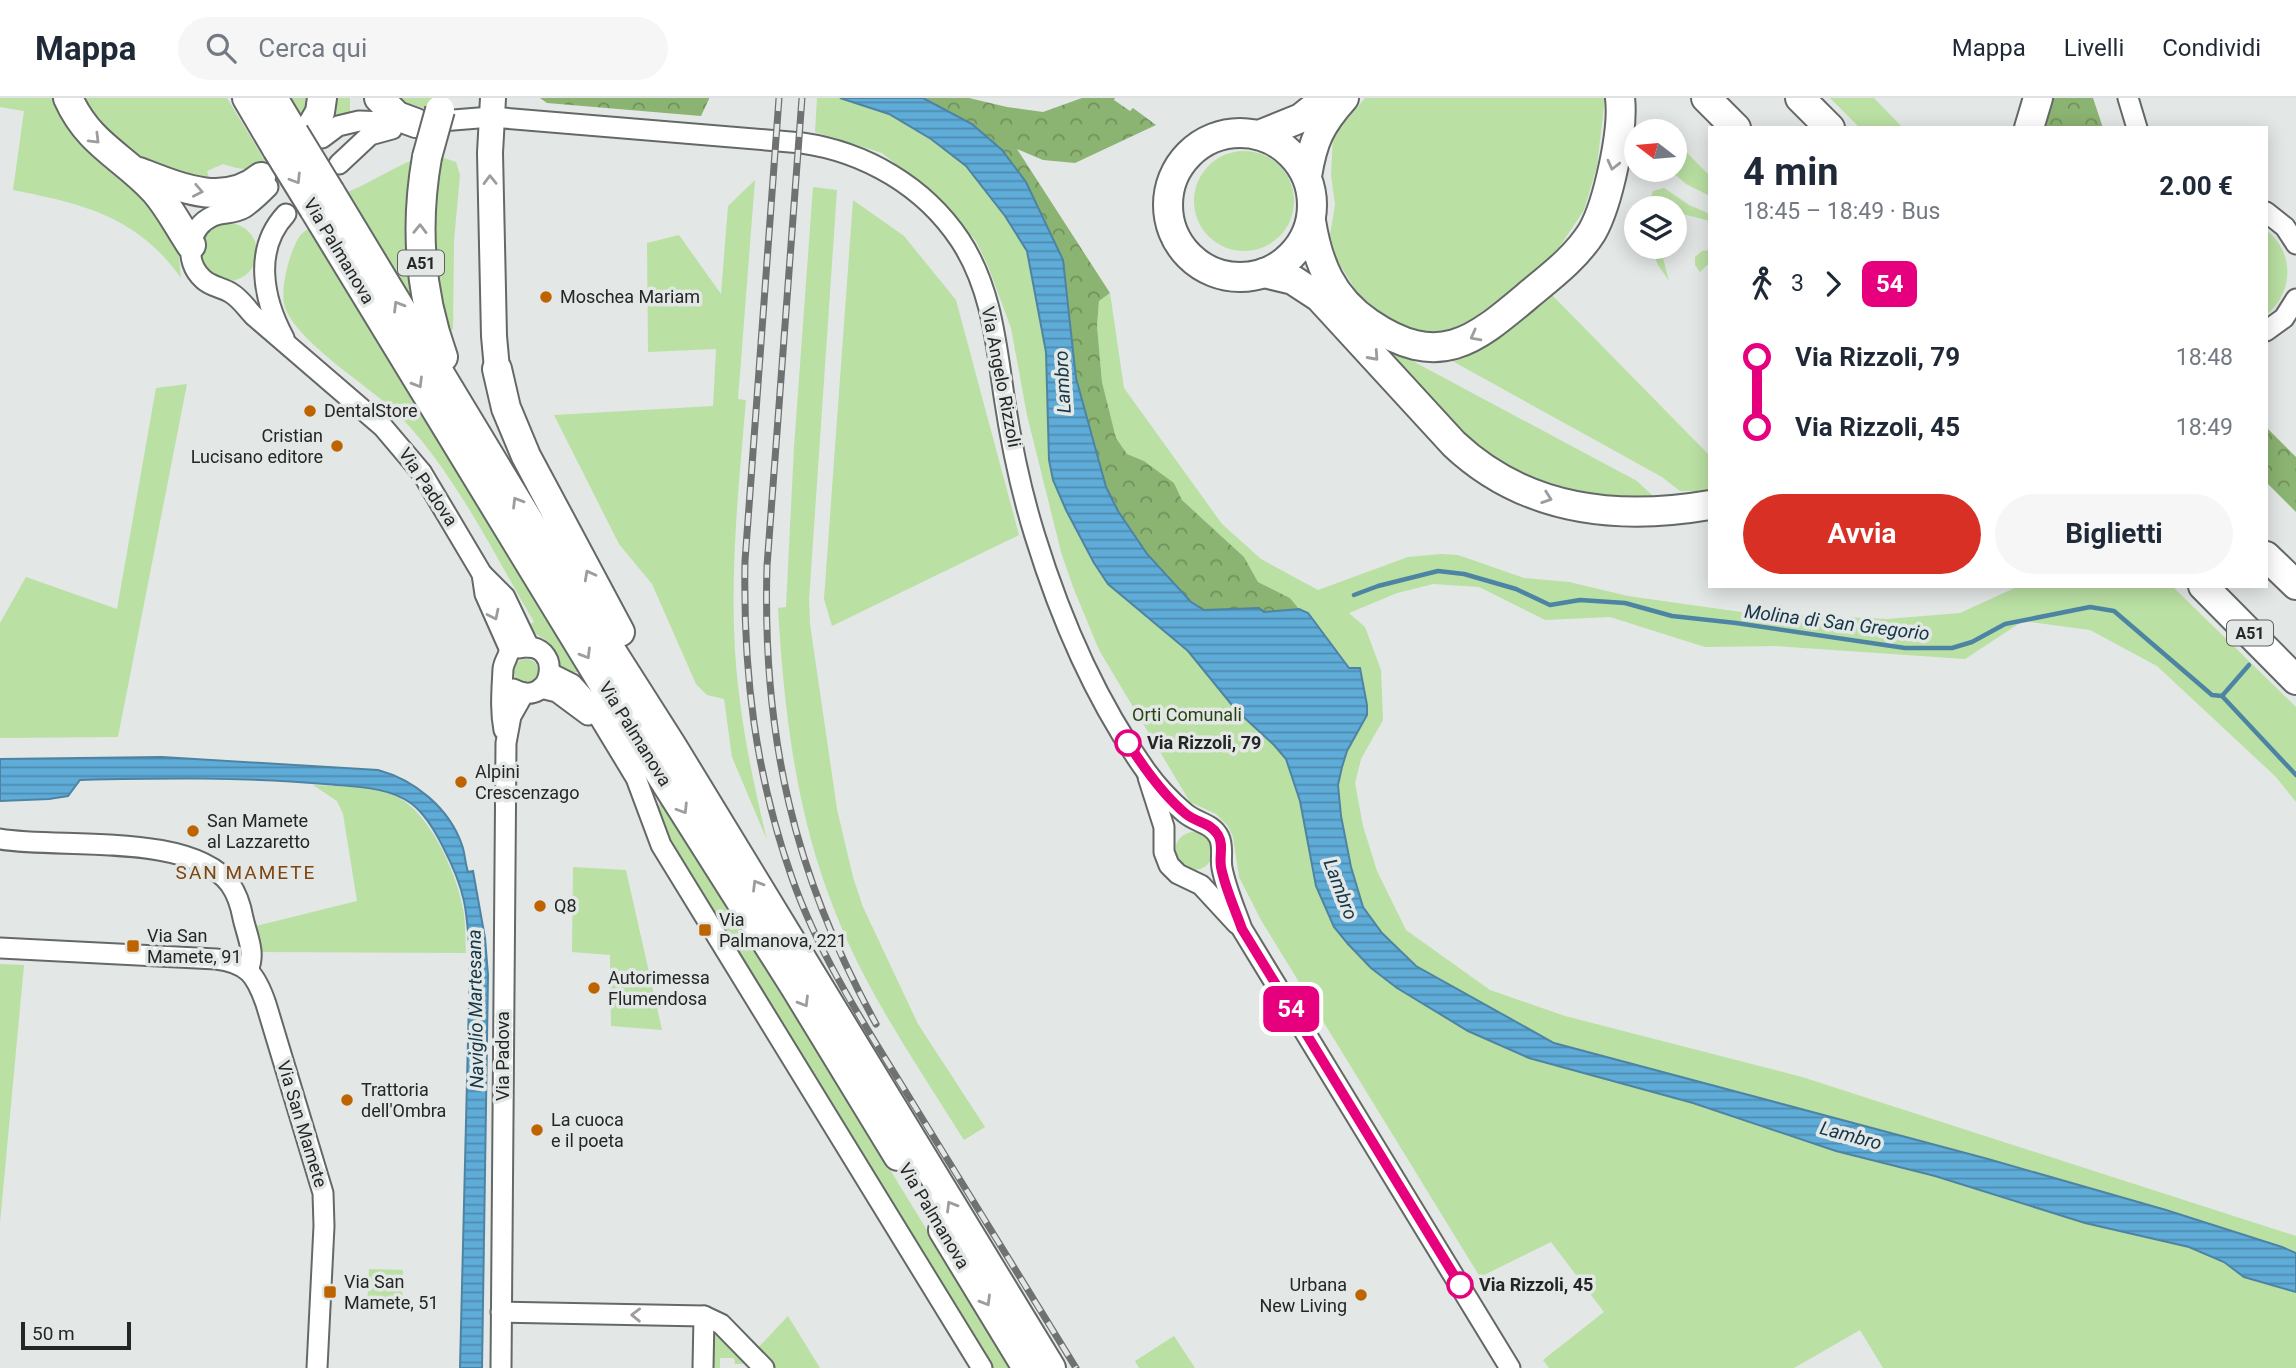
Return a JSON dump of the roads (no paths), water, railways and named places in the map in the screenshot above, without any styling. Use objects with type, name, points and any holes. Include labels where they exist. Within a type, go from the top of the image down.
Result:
[{"type":"highway","points":[[68,98],[90,135],[134,169],[157,192],[191,245]]},
{"type":"highway","name":"Via Palmanova","points":[[247,98],[301,136]]},
{"type":"highway","name":"Via Palmanova","points":[[273,98],[301,136],[328,211],[443,423],[607,690],[795,987],[1027,1368]]},
{"type":"highway","points":[[301,136],[320,112],[322,98]]},
{"type":"highway","points":[[379,98],[397,116],[430,113]]},
{"type":"highway","points":[[1259,135],[1301,118],[1326,98]]},
{"type":"highway","points":[[1307,176],[1317,133],[1344,98]]},
{"type":"highway","points":[[1311,221],[1303,241],[1293,255],[1279,267],[1245,277],[1210,271],[1195,261],[1177,241],[1168,206],[1173,180],[1193,150],[1217,137],[1237,133],[1259,135],[1273,141],[1288,151],[1307,176],[1312,197],[1311,221],[1321,262],[1329,282],[1343,301],[1364,320],[1394,338],[1414,345],[1445,346],[1467,341],[1490,327],[1566,263],[1590,235],[1598,219],[1617,149],[1621,128],[1620,98]]},
{"type":"highway","points":[[1706,98],[1734,126]]},
{"type":"highway","points":[[1800,98],[1828,126]]},
{"type":"highway","points":[[2030,126],[2038,98]]},
{"type":"highway","name":"A51","points":[[430,113],[419,238],[424,288],[432,329],[471,427]]},
{"type":"highway","points":[[134,169],[186,188],[209,193],[235,191],[264,182]]},
{"type":"highway","name":"Via Palmanova","points":[[328,211],[471,427],[672,746],[1051,1368]]},
{"type":"highway","points":[[1264,273],[1287,278],[1319,297],[1444,434],[1470,458],[1501,479],[1550,500],[1598,511],[1645,513],[1708,505]]},
{"type":"highway","points":[[497,369],[506,408],[526,456],[641,672],[672,746]]},
{"type":"highway","points":[[2268,558],[2296,585]]},
{"type":"highway","name":"A51","points":[[2205,588],[2296,680]]},
{"type":"main road","points":[[492,107],[490,142],[497,369]]},
{"type":"street","points":[[2128,98],[2136,126]]},
{"type":"street","name":"Via Angelo Rizzoli","points":[[301,136],[354,122],[492,107],[817,145],[850,154],[878,167],[912,189],[935,209],[970,256],[987,301],[1023,492],[1038,544],[1090,674],[1147,773],[1164,827],[1165,854],[1169,865],[1176,872],[1201,885],[1242,929],[1510,1368]]},
{"type":"street","name":"Via Angelo Rizzoli","points":[[339,164],[370,135],[430,113]]},
{"type":"street","points":[[191,245],[195,233],[205,220],[242,209],[264,182]]},
{"type":"street","name":"Via Padova","points":[[286,214],[272,233],[265,256],[273,313],[286,341],[298,354]]},
{"type":"street","points":[[2268,214],[2285,227],[2296,244]]},
{"type":"street","name":"Via Padova","points":[[191,245],[191,261],[198,274],[208,283],[236,296],[402,446],[432,488],[482,574],[505,597],[529,647]]},
{"type":"street","points":[[2268,330],[2284,318],[2296,299]]},
{"type":"street","name":"Via Padova","points":[[482,574],[485,594],[504,634],[509,654],[504,664],[501,713],[506,743]]},
{"type":"street","points":[[509,654],[519,648],[529,647]]},
{"type":"street","name":"Via Palmanova","points":[[529,647],[544,654],[549,662],[539,685],[563,695],[605,728],[636,778],[661,845],[982,1368]]},
{"type":"street","points":[[504,677],[512,688],[539,685]]},
{"type":"street","name":"Via Padova","points":[[501,1368],[506,743],[510,719],[539,685]]},
{"type":"street","name":"Via Angelo Rizzoli","points":[[1147,773],[1187,815],[1210,826],[1218,835],[1225,880],[1242,929]]},
{"type":"street","points":[[1165,844],[1169,833],[1177,826],[1188,821],[1200,822]]},
{"type":"street","name":"Via San Mamete","points":[[0,839],[132,847],[184,854],[202,861],[219,873],[236,894],[252,955],[248,970],[263,995],[323,1193],[324,1226],[317,1368]]},
{"type":"street","points":[[1186,877],[1197,878],[1208,874],[1217,865],[1221,853]]},
{"type":"street","points":[[0,948],[216,960],[238,964],[248,970]]},
{"type":"street","points":[[501,1312],[704,1316],[721,1324],[764,1368]]},
{"type":"street","points":[[703,1368],[704,1316]]},
{"type":"water","name":"Lambro","points":[[840,98],[923,98],[972,124],[1002,150],[1026,182],[1063,260],[1076,378],[1106,487],[1118,511],[1147,554],[1191,602],[1204,610],[1259,608],[1264,612],[1299,609],[1308,613],[1349,668],[1360,668],[1367,715],[1347,751],[1342,767],[1338,785],[1341,816],[1351,867],[1363,907],[1382,933],[1416,966],[1554,1043],[1988,1159],[2166,1210],[2282,1247],[2296,1253],[2296,1292],[2244,1277],[2224,1262],[2189,1247],[2085,1223],[1935,1176],[1836,1151],[1693,1103],[1529,1058],[1468,1031],[1397,988],[1371,968],[1334,927],[1316,886],[1300,801],[1286,759],[1236,710],[1188,651],[1108,584],[1066,510],[1053,480],[1049,460],[1046,352],[1027,251],[1005,216],[966,166],[931,139],[889,114]]},
{"type":"water","name":"Naviglio Martesana","points":[[162,757],[378,770],[405,781],[429,797],[449,819],[456,832],[463,848],[468,872],[473,871],[485,938],[488,975],[482,1368],[460,1368],[470,959],[464,901],[451,862],[433,829],[417,808],[392,794],[359,787],[234,779],[80,780],[68,796],[0,801],[0,759]]},
{"type":"waterway","name":"Molina di San Gregorio","points":[[1354,595],[1438,571],[1464,574],[1516,589],[1550,605],[1580,600],[1625,603],[1672,616],[1905,648],[1952,648],[1972,642],[2005,624],[2090,607],[2114,611],[2212,695],[2222,696],[2296,775]]},
{"type":"waterway","points":[[2222,696],[2249,665]]},
{"type":"railway","points":[[779,98],[745,561],[749,682],[760,761],[769,800],[779,839],[803,908],[846,993],[1076,1368]]},
{"type":"railway","points":[[802,98],[767,566],[770,688],[789,803],[804,858],[848,969],[876,1024]]},
{"type":"place","name":"Moschea Mariam","points":[[546,297]]},
{"type":"place","name":"DentalStore","points":[[310,411]]},
{"type":"place","name":"Cristian Lucisano editore","points":[[337,446]]},
{"type":"place","name":"Via Rizzoli, 79","points":[[1128,743]]},
{"type":"place","name":"Alpini Crescenzago","points":[[461,782]]},
{"type":"place","name":"San Mamete al Lazzaretto","points":[[193,831]]},
{"type":"place","name":"Q8","points":[[540,906]]},
{"type":"place","name":"Via Palmanova, 221","points":[[705,930]]},
{"type":"place","name":"Via San Mamete, 91","points":[[133,946]]},
{"type":"place","name":"Autorimessa Flumendosa","points":[[594,988]]},
{"type":"place","name":"Trattoria dell'Ombra","points":[[347,1100]]},
{"type":"place","name":"La cuoca e il poeta","points":[[537,1130]]},
{"type":"place","name":"Via Rizzoli, 45","points":[[1460,1285]]},
{"type":"place","name":"Via San Mamete, 51","points":[[330,1292]]},
{"type":"place","name":"Urbana New Living","points":[[1361,1295]]},
{"type":"district","name":"SAN MAMETE","points":[[246,872]]},
{"type":"park label","name":"Orti Comunali","points":[[1187,715]]}]
